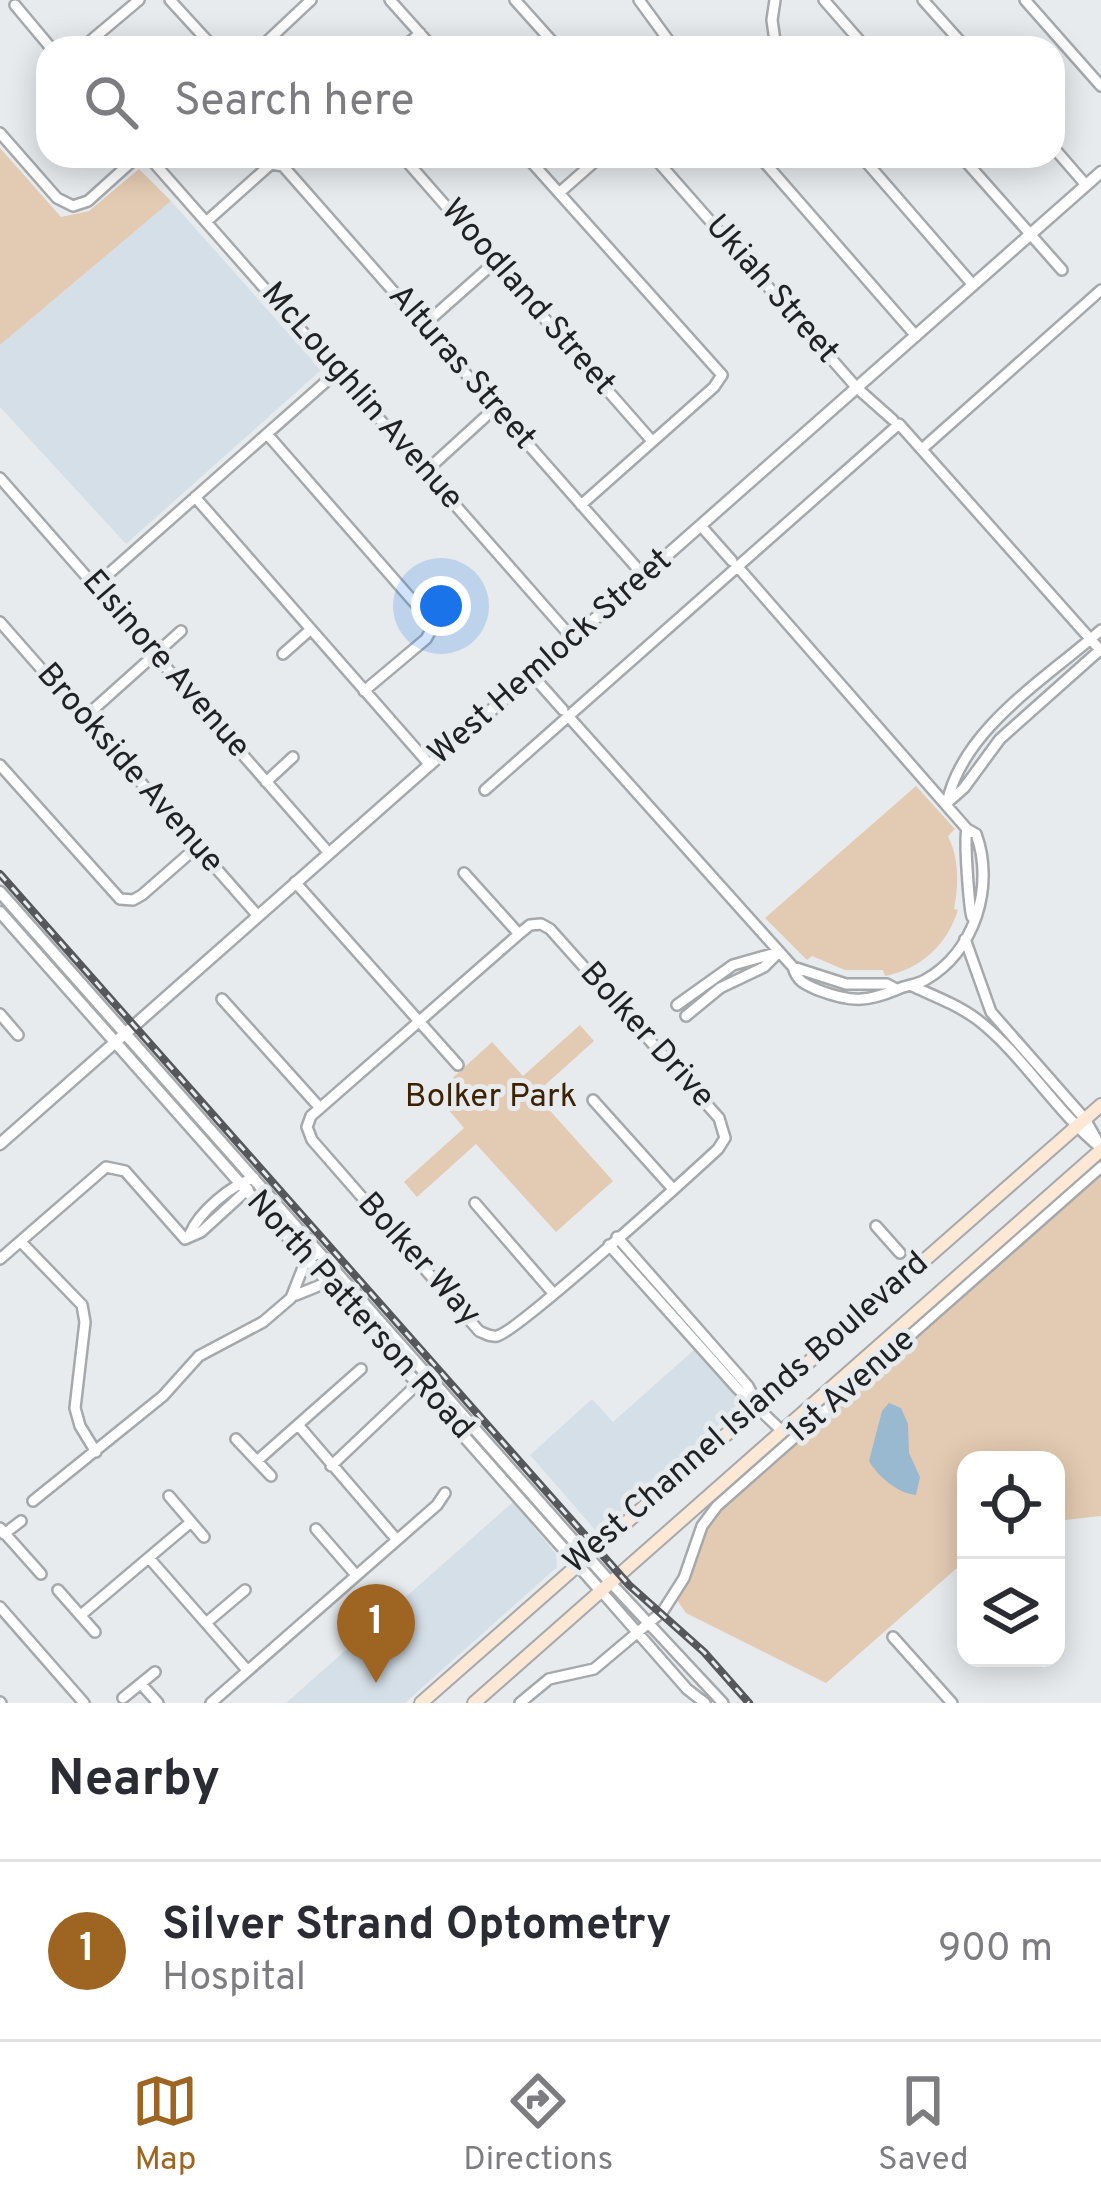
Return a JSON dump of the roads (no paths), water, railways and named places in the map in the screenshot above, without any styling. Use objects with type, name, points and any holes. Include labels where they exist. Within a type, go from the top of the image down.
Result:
[{"type":"main road","name":"West Channel Islands Boulevard","points":[[421,1703],[1101,1105]]},
{"type":"main road","name":"West Channel Islands Boulevard","points":[[474,1703],[1101,1148]]},
{"type":"street","points":[[96,36],[139,0]]},
{"type":"street","points":[[170,0],[203,36]]},
{"type":"street","points":[[273,36],[311,0]]},
{"type":"street","points":[[390,0],[423,36]]},
{"type":"street","points":[[515,0],[547,36]]},
{"type":"street","points":[[639,0],[665,36]]},
{"type":"street","points":[[774,36],[775,0]]},
{"type":"street","points":[[824,0],[856,36]]},
{"type":"street","points":[[923,0],[955,36]]},
{"type":"street","points":[[1025,0],[1057,36]]},
{"type":"street","points":[[15,5],[41,36]]},
{"type":"street","points":[[417,36],[420,33]]},
{"type":"street","points":[[1065,45],[1101,86]]},
{"type":"street","points":[[0,134],[57,198],[73,206],[88,201],[125,168]]},
{"type":"street","points":[[1065,160],[1087,185]]},
{"type":"street","name":"McLoughlin Avenue","points":[[159,168],[573,639]]},
{"type":"street","name":"Alturas Street","points":[[206,222],[270,168]]},
{"type":"street","name":"Alturas Street","points":[[282,168],[644,576]]},
{"type":"street","name":"Woodland Street","points":[[413,168],[652,441]]},
{"type":"street","points":[[537,168],[723,377],[581,505]]},
{"type":"street","points":[[559,193],[587,168]]},
{"type":"street","name":"Ukiah Street","points":[[664,168],[857,388],[922,448],[1101,650]]},
{"type":"street","points":[[769,168],[916,336]]},
{"type":"street","points":[[871,168],[973,286]]},
{"type":"street","points":[[971,168],[1062,270]]},
{"type":"street","name":"West Hemlock Street","points":[[0,1144],[1101,172]]},
{"type":"street","points":[[424,325],[495,262]]},
{"type":"street","points":[[922,448],[1101,290]]},
{"type":"street","points":[[96,585],[338,371]]},
{"type":"street","points":[[426,471],[495,408]]},
{"type":"street","points":[[485,790],[565,713],[896,422]]},
{"type":"street","points":[[267,434],[434,625],[364,691]]},
{"type":"street","name":"Elsinore Avenue","points":[[0,478],[329,853]]},
{"type":"street","points":[[195,497],[430,765]]},
{"type":"street","points":[[532,675],[793,967],[846,984],[886,983],[896,989],[912,986],[942,968],[965,939],[981,907],[985,877],[976,834],[967,830],[701,526]]},
{"type":"street","name":"Brookside Avenue","points":[[0,622],[258,916]]},
{"type":"street","points":[[283,654],[310,630]]},
{"type":"street","points":[[947,803],[952,781],[986,733],[1101,630]]},
{"type":"street","points":[[85,717],[181,631]]},
{"type":"street","points":[[947,803],[1000,739],[1101,650]]},
{"type":"street","points":[[266,782],[293,757]]},
{"type":"street","points":[[0,765],[127,902],[142,896],[198,846]]},
{"type":"street","points":[[222,999],[320,1108],[519,934],[464,873]]},
{"type":"street","points":[[296,882],[458,1066]]},
{"type":"street","points":[[0,892],[120,1038]]},
{"type":"street","points":[[0,912],[120,1038]]},
{"type":"street","name":"Bolker Drive","points":[[519,934],[533,924],[550,929],[719,1118],[725,1132],[722,1144],[613,1241]]},
{"type":"street","points":[[965,939],[992,1012],[1101,1148]]},
{"type":"street","points":[[677,1005],[733,964],[779,952]]},
{"type":"street","points":[[686,1016],[729,982],[764,967],[779,952]]},
{"type":"street","points":[[912,986],[980,1022],[1080,1123]]},
{"type":"street","points":[[0,1014],[18,1035]]},
{"type":"street","name":"North Patterson Road","points":[[120,1038],[606,1586]]},
{"type":"street","points":[[592,1100],[673,1190]]},
{"type":"street","name":"Bolker Way","points":[[320,1108],[307,1126],[312,1140],[479,1331],[502,1335],[613,1241]]},
{"type":"street","points":[[0,1259],[103,1168],[116,1166],[124,1171],[187,1236],[194,1224],[247,1184]]},
{"type":"street","name":"1st Avenue","points":[[520,1703],[549,1679],[594,1669],[651,1623],[678,1589],[698,1533],[717,1506],[1101,1167]]},
{"type":"street","points":[[475,1203],[553,1293]]},
{"type":"street","points":[[876,1226],[900,1253]]},
{"type":"street","points":[[613,1241],[748,1386],[783,1432]]},
{"type":"street","points":[[21,1242],[82,1305],[85,1322],[75,1408],[82,1431],[97,1452]]},
{"type":"street","points":[[291,1298],[314,1256]]},
{"type":"street","name":"North Patterson Road","points":[[314,1256],[328,1282],[423,1380]]},
{"type":"street","points":[[34,1501],[164,1396],[199,1356],[263,1322],[291,1298],[328,1282]]},
{"type":"street","points":[[258,1460],[361,1369]]},
{"type":"street","points":[[331,1466],[423,1380]]},
{"type":"street","points":[[299,1426],[397,1540]]},
{"type":"street","points":[[236,1439],[271,1476]]},
{"type":"street","points":[[211,1703],[445,1493]]},
{"type":"street","points":[[169,1496],[204,1537]]},
{"type":"street","points":[[21,1521],[2,1533],[41,1574]]},
{"type":"street","points":[[81,1615],[191,1522]]},
{"type":"street","points":[[316,1528],[356,1575]]},
{"type":"street","points":[[149,1558],[248,1670]]},
{"type":"street","points":[[606,1586],[651,1623],[722,1703]]},
{"type":"street","points":[[606,1586],[638,1634],[700,1703]]},
{"type":"street","points":[[58,1590],[95,1632]]},
{"type":"street","points":[[206,1623],[244,1590]]},
{"type":"street","points":[[0,1607],[84,1703]]},
{"type":"street","points":[[0,1628],[10,1619]]},
{"type":"street","points":[[892,1637],[952,1703]]},
{"type":"street","points":[[123,1699],[154,1672]]},
{"type":"street","points":[[141,1684],[158,1703]]},
{"type":"water","points":[[889,1403],[901,1408],[908,1424],[909,1453],[920,1477],[916,1495],[889,1483],[869,1461],[882,1411]]},
{"type":"railway","points":[[0,874],[629,1585],[704,1652],[749,1703]]},
{"type":"place","name":"Silver Strand Optometry","points":[[376,1683]]},
{"type":"park label","name":"Bolker Park","points":[[491,1098]]}]
